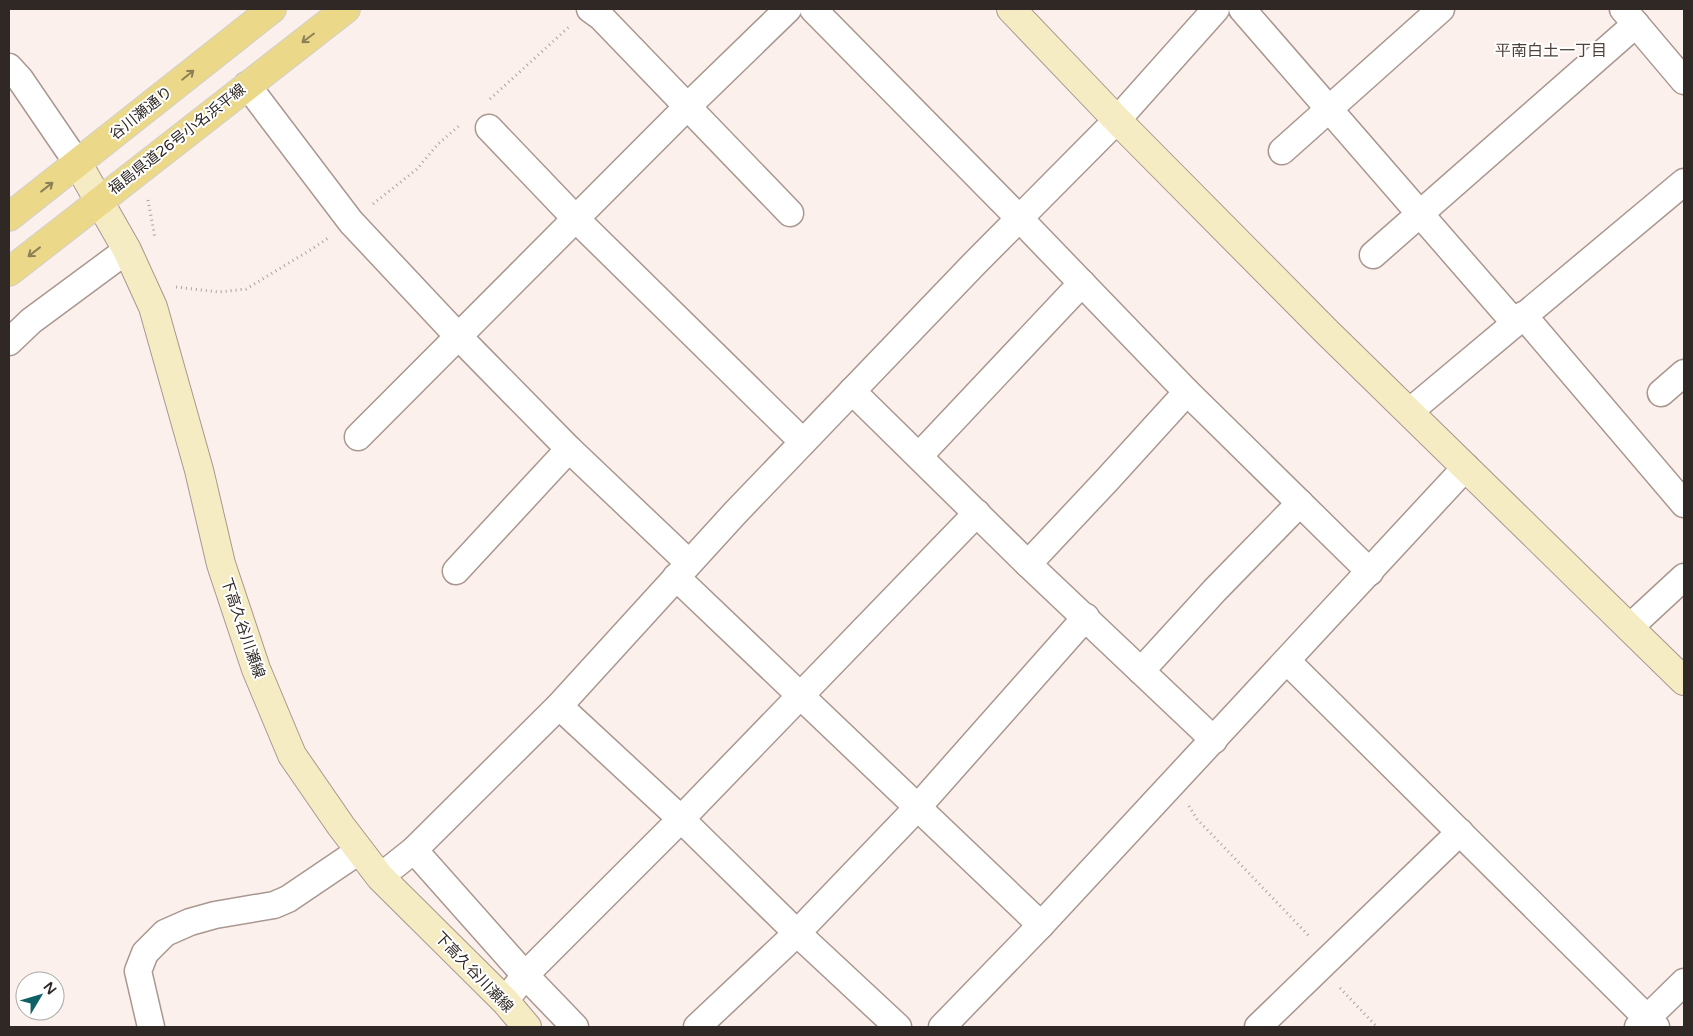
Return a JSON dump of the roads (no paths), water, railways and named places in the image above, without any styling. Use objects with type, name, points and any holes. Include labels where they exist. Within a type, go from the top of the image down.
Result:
[{"type":"main road","name":"谷川瀬通り","points":[[9,217],[272,9]]},
{"type":"main road","name":"福島県道26号小名浜平線","points":[[9,272],[246,85],[346,9]]},
{"type":"main road","points":[[1011,9],[1117,120],[1321,326],[1684,681]]},
{"type":"main road","name":"下高久谷川瀬線","points":[[78,164],[127,250],[153,307],[199,470],[221,564],[256,669],[292,755],[340,826],[380,877],[505,1001],[527,1027]]},
{"type":"street","points":[[358,437],[687,107],[788,9]]},
{"type":"street","points":[[813,9],[1187,392],[1370,572]]},
{"type":"street","points":[[380,877],[414,850],[559,706],[683,570],[852,390],[1117,120],[1216,9]]},
{"type":"street","points":[[1242,9],[1420,214],[1519,319],[1684,504]]},
{"type":"street","points":[[1282,151],[1441,9]]},
{"type":"street","points":[[582,15],[601,17],[790,213]]},
{"type":"street","points":[[1373,255],[1420,214],[1629,16],[1684,80]]},
{"type":"street","points":[[9,67],[20,79],[78,164]]},
{"type":"street","points":[[246,85],[351,222],[458,336],[568,448],[799,695],[1041,925]]},
{"type":"street","points":[[487,116],[576,219],[804,442]]},
{"type":"street","points":[[1409,412],[1684,182]]},
{"type":"street","points":[[9,342],[31,321],[127,250]]},
{"type":"street","points":[[919,456],[1082,283]]},
{"type":"street","points":[[1661,393],[1684,373]]},
{"type":"street","points":[[852,390],[1028,564],[1214,740]]},
{"type":"street","points":[[1028,564],[1187,392]]},
{"type":"street","points":[[456,571],[568,448]]},
{"type":"street","points":[[942,1027],[1175,782],[1466,467]]},
{"type":"street","points":[[1141,671],[1215,590],[1300,503]]},
{"type":"street","points":[[505,1001],[525,975],[681,819],[977,513]]},
{"type":"street","points":[[1630,627],[1684,577]]},
{"type":"street","points":[[697,1027],[796,933],[917,808],[1086,617]]},
{"type":"street","points":[[1287,661],[1460,832],[1647,1024],[1684,982]]},
{"type":"street","points":[[559,706],[681,819],[796,933],[898,1027]]},
{"type":"street","points":[[1258,1027],[1460,832]]},
{"type":"street","points":[[151,1027],[138,972],[145,953],[165,933],[190,922],[215,915],[274,905],[288,899],[360,850]]},
{"type":"street","points":[[414,850],[525,975],[575,1027]]},
{"type":"district","name":"平南白土一丁目","points":[[1551,51]]}]
